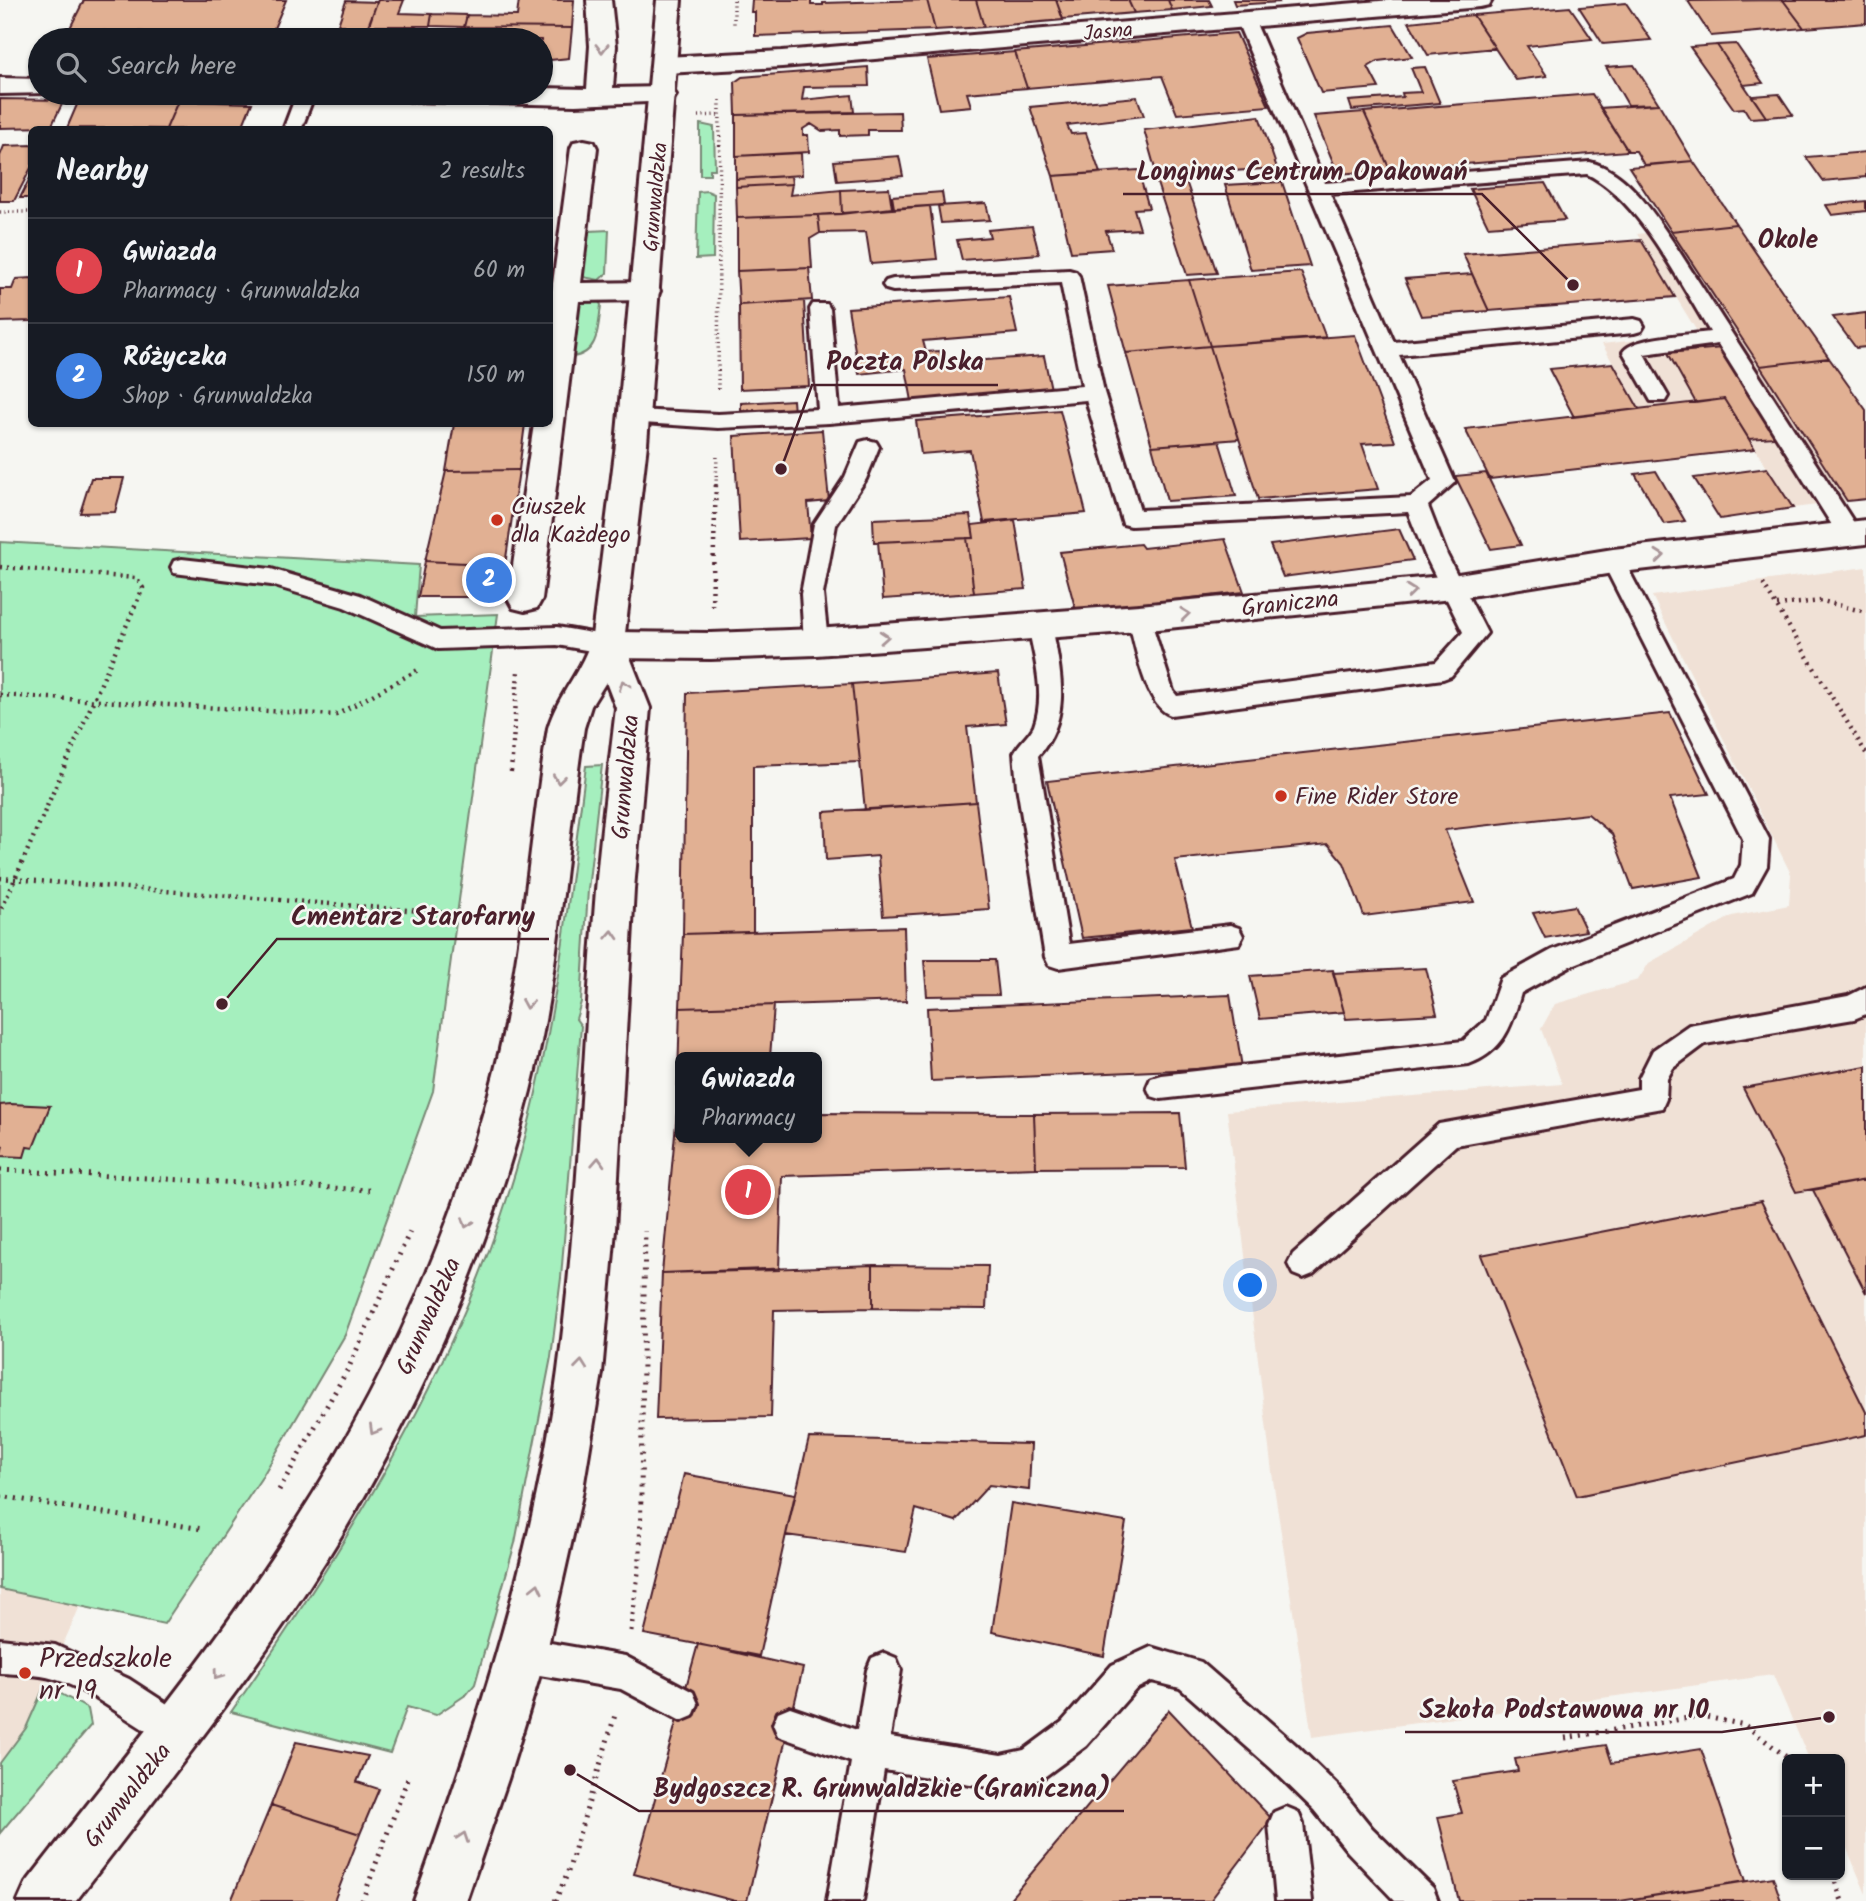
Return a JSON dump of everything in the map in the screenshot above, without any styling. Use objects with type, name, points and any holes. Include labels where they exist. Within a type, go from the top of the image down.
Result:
[{"type":"street","points":[[599,0],[603,46],[600,96]]},
{"type":"street","name":"Grunwaldzka","points":[[44,1901],[177,1730],[258,1620],[320,1524],[375,1429],[432,1314],[498,1134],[521,1044],[569,711],[608,645],[635,417],[669,0]]},
{"type":"street","name":"Jasna","points":[[665,65],[736,62],[1480,0]]},
{"type":"street","points":[[0,86],[28,87]]},
{"type":"street","points":[[553,95],[663,95]]},
{"type":"street","points":[[553,394],[584,148]]},
{"type":"street","points":[[566,292],[646,291]]},
{"type":"street","points":[[526,599],[549,427]]},
{"type":"street","name":"Graniczna","points":[[608,645],[710,646],[816,642],[1139,618],[1452,587],[1613,561],[1858,533]]},
{"type":"street","name":"Grunwaldzka","points":[[440,1901],[483,1779],[522,1655],[562,1481],[580,1373],[594,1230],[615,889],[633,708],[608,645]]},
{"type":"lane","points":[[893,285],[1069,276],[1094,392],[1131,518],[1416,504],[1444,482],[1245,19]]},
{"type":"lane","points":[[294,126],[301,105]]},
{"type":"lane","points":[[1318,189],[1590,168],[1608,176],[1636,203],[1858,533]]},
{"type":"lane","points":[[820,309],[829,416]]},
{"type":"lane","points":[[1387,349],[1634,326]]},
{"type":"lane","points":[[1658,396],[1633,352],[1640,348],[1724,337]]},
{"type":"lane","points":[[635,417],[718,421],[829,416],[1094,392]]},
{"type":"lane","points":[[816,642],[812,594],[825,524],[855,479],[869,447]]},
{"type":"lane","points":[[1139,618],[1162,695],[1171,706],[1443,670],[1475,633],[1416,504]]},
{"type":"lane","points":[[1161,1087],[1469,1052],[1498,1027],[1510,986],[1561,958],[1743,886],[1754,866],[1756,839],[1613,561]]},
{"type":"lane","points":[[182,567],[271,577],[352,601],[438,640],[557,636],[608,645]]},
{"type":"lane","points":[[1040,625],[1052,700],[1049,725],[1040,741],[1026,752],[1029,786],[1058,957],[1230,936]]},
{"type":"lane","points":[[1303,1264],[1449,1133],[1652,1099],[1653,1078],[1663,1059],[1699,1033],[1854,1007],[1866,999]]},
{"type":"lane","points":[[522,1655],[625,1673],[681,1704]]},
{"type":"lane","points":[[0,1656],[55,1662],[117,1691],[177,1730]]},
{"type":"lane","points":[[790,1724],[870,1751],[1001,1772],[1032,1765],[1074,1734],[1124,1677],[1151,1664],[1189,1674],[1284,1757],[1326,1798],[1360,1840],[1420,1901]]},
{"type":"lane","points":[[845,1901],[884,1670]]},
{"type":"lane","points":[[1286,1824],[1294,1901]]},
{"type":"path","points":[[710,646],[718,421],[720,77],[736,62],[733,50],[734,0]]},
{"type":"path","points":[[0,212],[28,212]]},
{"type":"path","points":[[0,567],[136,578],[144,588],[0,913]]},
{"type":"path","points":[[1758,579],[1777,605],[1866,753]]},
{"type":"path","points":[[1777,605],[1822,601],[1866,612]]},
{"type":"path","points":[[0,695],[336,715],[477,638]]},
{"type":"path","points":[[510,781],[514,741]]},
{"type":"path","points":[[0,877],[497,917]]},
{"type":"path","points":[[494,929],[498,903]]},
{"type":"path","points":[[0,1170],[369,1190]]},
{"type":"path","points":[[275,1498],[349,1367],[417,1217]]},
{"type":"path","points":[[555,1901],[571,1863],[625,1673],[640,1557],[646,1218]]},
{"type":"path","points":[[0,1496],[202,1528]]},
{"type":"path","points":[[1565,1738],[1700,1716],[1745,1725],[1783,1754]]},
{"type":"path","points":[[362,1901],[408,1778]]},
{"type":"path","points":[[1835,1880],[1842,1901]]},
{"type":"shaded area","points":[[1736,224],[1866,410],[1866,499],[1793,508],[1755,449],[1639,409],[1602,344],[1698,333],[1637,234]]},
{"type":"shaded area","points":[[1866,567],[1866,1894],[1845,1844],[1845,1754],[1807,1754],[1773,1675],[1312,1737],[1273,1480],[1227,1111],[1562,1084],[1541,1029],[1555,1004],[1638,980],[1649,963],[1732,916],[1789,905],[1791,874],[1652,596]]},
{"type":"shaded area","name":"Przedszkole nr 19","points":[[0,1589],[80,1606],[26,1728],[0,1763]]},
{"type":"green space","points":[[700,124],[714,127],[715,169],[710,169],[710,175],[700,175]]},
{"type":"green space","points":[[707,191],[714,194],[713,258],[696,259],[698,192]]},
{"type":"green space","points":[[609,230],[607,273],[599,280],[583,277],[589,231]]},
{"type":"green space","points":[[587,300],[599,302],[601,305],[598,331],[588,351],[572,357],[578,306]]},
{"type":"green space","points":[[0,542],[419,565],[415,617],[498,614],[433,1091],[345,1335],[262,1477],[164,1624],[0,1589]]},
{"type":"green space","points":[[602,765],[588,890],[581,1002],[576,1019],[581,1026],[561,1278],[551,1357],[515,1543],[475,1684],[467,1694],[436,1715],[407,1707],[390,1753],[231,1712],[323,1575],[366,1505],[443,1359],[476,1283],[505,1206],[538,1082],[562,947],[586,766]]},
{"type":"green space","points":[[45,1685],[88,1709],[91,1725],[0,1833],[0,1763],[26,1728]]},
{"type":"building","points":[[84,0],[286,0],[274,28],[70,28]]},
{"type":"building","points":[[378,0],[404,0],[399,13],[432,14],[430,26],[368,26]]},
{"type":"building","points":[[519,0],[574,0],[572,28],[464,27],[467,15],[517,16]]},
{"type":"building","points":[[752,0],[811,0],[811,5],[823,5],[927,0],[935,30],[755,36]]},
{"type":"building","points":[[927,0],[976,0],[984,27],[935,30]]},
{"type":"building","points":[[976,0],[1056,0],[1063,20],[984,27]]},
{"type":"building","points":[[1056,0],[1128,0],[1134,13],[1063,19]]},
{"type":"building","points":[[1128,0],[1168,0],[1172,10],[1134,13]]},
{"type":"building","points":[[1168,0],[1209,0],[1212,6],[1172,10]]},
{"type":"building","points":[[1233,0],[1278,0],[1279,2],[1235,5]]},
{"type":"building","points":[[1783,0],[1866,0],[1866,23],[1804,28]]},
{"type":"building","points":[[1783,0],[1804,28],[1711,36],[1688,1]]},
{"type":"building","points":[[346,1],[377,2],[368,28],[343,28],[344,25],[338,25]]},
{"type":"building","points":[[1626,3],[1651,40],[1603,44],[1579,7]]},
{"type":"building","points":[[1570,7],[1592,39],[1527,46],[1547,76],[1516,80],[1473,15]]},
{"type":"building","points":[[432,14],[467,15],[464,27],[430,26]]},
{"type":"building","points":[[1473,15],[1495,48],[1428,55],[1409,22]]},
{"type":"building","points":[[1393,25],[1412,57],[1378,61],[1368,67],[1379,88],[1321,93],[1297,38],[1307,33]]},
{"type":"building","points":[[459,27],[572,28],[569,58],[553,60],[553,28]]},
{"type":"building","points":[[1236,33],[1269,106],[1177,114],[1162,76],[1027,88],[1015,52]]},
{"type":"building","points":[[1736,44],[1763,83],[1744,85],[1717,45]]},
{"type":"building","points":[[1717,45],[1766,117],[1750,118],[1744,108],[1734,109],[1690,47]]},
{"type":"building","points":[[1015,52],[1027,88],[967,93],[971,106],[939,109],[927,59]]},
{"type":"building","points":[[1634,65],[1659,104],[1628,105],[1606,67]]},
{"type":"building","points":[[868,67],[869,86],[804,87],[802,100],[852,95],[854,112],[736,115],[735,82],[742,77]]},
{"type":"building","points":[[1425,67],[1440,103],[1352,110],[1349,101],[1403,97],[1402,93],[1421,92],[1411,68]]},
{"type":"building","points":[[1592,94],[1628,151],[1390,170],[1364,112]]},
{"type":"building","points":[[1779,94],[1793,115],[1766,117],[1752,96]]},
{"type":"building","points":[[1137,97],[1144,116],[1067,125],[1071,134],[1086,133],[1100,173],[1053,176],[1030,107]]},
{"type":"building","points":[[0,99],[28,99],[28,105],[62,105],[51,126],[0,128]]},
{"type":"building","points":[[1659,104],[1693,161],[1644,165],[1636,151],[1628,151],[1600,108]]},
{"type":"building","points":[[77,105],[176,105],[167,126],[68,126]]},
{"type":"building","points":[[176,105],[251,105],[243,126],[167,126]]},
{"type":"building","points":[[900,112],[901,130],[868,130],[868,135],[840,136],[840,130],[822,131],[811,124],[803,129],[803,135],[808,135],[809,152],[736,156],[736,115]]},
{"type":"building","points":[[1364,112],[1390,170],[1338,174],[1314,116]]},
{"type":"building","points":[[1259,116],[1277,168],[1157,176],[1144,130]]},
{"type":"building","points":[[28,145],[28,174],[14,201],[0,201],[0,156],[4,146]]},
{"type":"building","points":[[1866,152],[1866,177],[1823,181],[1806,157]]},
{"type":"building","points":[[801,153],[802,175],[736,179],[736,156]]},
{"type":"building","points":[[899,156],[903,176],[837,181],[834,161]]},
{"type":"building","points":[[1693,161],[1736,224],[1671,231],[1629,167]]},
{"type":"building","points":[[1138,170],[1149,208],[1134,209],[1140,229],[1106,231],[1112,249],[1071,252],[1053,176]]},
{"type":"building","points":[[791,176],[792,184],[736,187],[736,179]]},
{"type":"building","points":[[1185,178],[1217,273],[1187,275],[1156,180]]},
{"type":"building","points":[[28,182],[28,198],[20,198]]},
{"type":"building","points":[[1282,182],[1310,266],[1251,270],[1225,185]]},
{"type":"building","points":[[1545,183],[1565,220],[1488,226],[1470,189]]},
{"type":"building","points":[[792,184],[790,195],[841,190],[842,214],[737,218],[736,187]]},
{"type":"building","points":[[889,188],[892,208],[842,214],[841,190]]},
{"type":"building","points":[[942,192],[944,205],[894,208],[892,196]]},
{"type":"building","points":[[1866,201],[1866,211],[1832,215],[1826,205]]},
{"type":"building","points":[[986,203],[990,220],[941,223],[938,206]]},
{"type":"building","points":[[930,206],[937,259],[871,264],[866,232],[820,233],[818,215]]},
{"type":"building","points":[[818,215],[820,233],[810,239],[812,268],[737,271],[737,218]]},
{"type":"building","points":[[1736,224],[1829,358],[1760,366],[1671,231]]},
{"type":"building","points":[[1032,226],[1039,254],[962,260],[957,240],[990,237],[988,230]]},
{"type":"building","points":[[1641,240],[1675,297],[1489,311],[1463,254]]},
{"type":"building","points":[[809,268],[812,300],[739,305],[737,271]]},
{"type":"building","points":[[1301,272],[1326,338],[1210,346],[1189,280]]},
{"type":"building","points":[[1472,274],[1489,311],[1421,316],[1405,279]]},
{"type":"building","points":[[28,278],[28,321],[0,322],[0,289],[12,289],[16,279]]},
{"type":"building","points":[[1189,280],[1210,346],[1126,353],[1108,286]]},
{"type":"building","points":[[1009,297],[1017,333],[923,341],[926,352],[940,351],[943,363],[1044,356],[1051,389],[912,401],[906,369],[859,374],[848,308]]},
{"type":"building","points":[[804,301],[809,386],[740,389],[739,305]]},
{"type":"building","points":[[1866,313],[1866,347],[1856,348],[1833,317]]},
{"type":"building","points":[[1355,335],[1395,442],[1362,444],[1378,489],[1258,499],[1210,346]]},
{"type":"building","points":[[1210,346],[1239,439],[1152,446],[1126,353]]},
{"type":"building","points":[[1722,348],[1775,437],[1749,439],[1724,399],[1696,403],[1668,353]]},
{"type":"building","points":[[1829,358],[1866,410],[1866,499],[1847,501],[1760,366]]},
{"type":"building","points":[[1613,363],[1639,409],[1574,417],[1549,369]]},
{"type":"building","points":[[1724,399],[1755,449],[1490,479],[1465,429]]},
{"type":"building","points":[[793,400],[794,413],[741,418],[741,403]]},
{"type":"building","points":[[1060,410],[1086,513],[984,522],[970,450],[921,454],[916,421]]},
{"type":"building","points":[[453,427],[525,427],[519,470],[446,471]]},
{"type":"building","points":[[822,430],[829,501],[808,503],[811,538],[740,542],[734,436]]},
{"type":"building","points":[[1219,441],[1236,496],[1167,501],[1152,446]]},
{"type":"building","points":[[1767,468],[1793,508],[1720,519],[1694,478]]},
{"type":"building","points":[[519,470],[505,565],[425,561],[446,471]]},
{"type":"building","points":[[1656,471],[1685,521],[1664,524],[1635,474]]},
{"type":"building","points":[[1486,473],[1521,545],[1491,549],[1455,476]]},
{"type":"building","points":[[91,478],[124,478],[115,512],[80,513]]},
{"type":"building","points":[[970,515],[974,538],[874,542],[873,519]]},
{"type":"building","points":[[1015,520],[1026,589],[974,593],[967,538],[974,538],[972,525]]},
{"type":"building","points":[[1399,529],[1413,560],[1283,577],[1270,545]]},
{"type":"building","points":[[967,538],[974,593],[883,599],[878,542]]},
{"type":"building","points":[[1225,539],[1244,592],[1076,611],[1060,552],[1140,544],[1143,548]]},
{"type":"building","points":[[425,561],[505,565],[502,597],[418,597]]},
{"type":"building","points":[[998,673],[1006,724],[967,727],[976,802],[865,810],[852,684]]},
{"type":"building","points":[[852,684],[860,762],[753,766],[753,932],[683,934],[687,693]]},
{"type":"building","points":[[1670,713],[1709,794],[1670,798],[1702,877],[1633,889],[1612,834],[1588,814],[1445,830],[1474,902],[1364,916],[1344,863],[1328,844],[1175,860],[1192,927],[1082,938],[1047,781]]},
{"type":"building","points":[[976,802],[989,909],[883,916],[878,856],[826,860],[824,812]]},
{"type":"building","points":[[1574,906],[1586,931],[1545,938],[1533,913]]},
{"type":"building","points":[[904,927],[906,1001],[680,1008],[683,934]]},
{"type":"building","points":[[924,960],[995,960],[999,995],[927,996]]},
{"type":"building","points":[[1426,968],[1437,1014],[1346,1019],[1333,973]]},
{"type":"building","points":[[1333,970],[1344,1012],[1260,1019],[1250,976]]},
{"type":"building","points":[[1230,995],[1242,1067],[931,1081],[927,1008]]},
{"type":"building","points":[[774,1005],[770,1052],[679,1052],[680,1008]]},
{"type":"building","points":[[1866,1066],[1866,1180],[1796,1192],[1743,1088]]},
{"type":"building","points":[[0,1105],[50,1106],[33,1148],[27,1147],[24,1157],[0,1156],[3,1146],[0,1145]]},
{"type":"building","points":[[822,1113],[1034,1114],[1036,1168],[782,1176],[779,1270],[662,1273],[675,1133],[675,1143],[822,1143]]},
{"type":"building","points":[[1180,1113],[1185,1167],[1036,1168],[1034,1114]]},
{"type":"building","points":[[1866,1180],[1866,1293],[1813,1190]]},
{"type":"building","points":[[1761,1201],[1866,1412],[1866,1435],[1577,1496],[1481,1255]]},
{"type":"building","points":[[873,1265],[873,1308],[774,1310],[771,1417],[656,1419],[662,1273]]},
{"type":"building","points":[[873,1265],[988,1266],[986,1309],[873,1308]]},
{"type":"building","points":[[809,1438],[1031,1444],[1029,1490],[989,1485],[956,1521],[916,1509],[906,1552],[786,1535]]},
{"type":"building","points":[[684,1474],[795,1494],[759,1656],[644,1634]]},
{"type":"building","points":[[1011,1503],[1126,1522],[1104,1656],[992,1632]]},
{"type":"building","points":[[698,1644],[803,1668],[747,1901],[735,1901],[634,1874]]},
{"type":"building","points":[[1169,1710],[1272,1819],[1210,1901],[1008,1901]]},
{"type":"building","points":[[296,1742],[368,1756],[357,1782],[379,1789],[360,1834],[271,1805]]},
{"type":"building","points":[[1606,1745],[1612,1763],[1701,1749],[1746,1881],[1620,1901],[1459,1901],[1438,1817],[1462,1813],[1453,1781],[1518,1771],[1515,1759]]},
{"type":"building","points":[[271,1805],[360,1834],[334,1901],[231,1901]]},
{"type":"building","points":[[1773,1877],[1781,1901],[1634,1901],[1634,1899]]},
{"type":"place","name":"Longinus Centrum Opakowań","points":[[1573,285]]},
{"type":"place","name":"Poczta Polska","points":[[781,469]]},
{"type":"place","name":"Ciuszek dla Każdego","points":[[497,520]]},
{"type":"place","name":"Różyczka","points":[[489,580]]},
{"type":"place","name":"Fine Rider Store","points":[[1281,796]]},
{"type":"place","name":"Cmentarz Starofarny","points":[[222,1004]]},
{"type":"place","name":"Gwiazda","points":[[748,1192]]},
{"type":"place","name":"Przedszkole nr 19","points":[[25,1673]]},
{"type":"place","name":"Szkoła Podstawowa nr 10","points":[[1829,1717]]},
{"type":"place","name":"Bydgoszcz R. Grunwaldzkie (Graniczna)","points":[[570,1770]]},
{"type":"district","name":"Okole","points":[[1788,239]]}]
